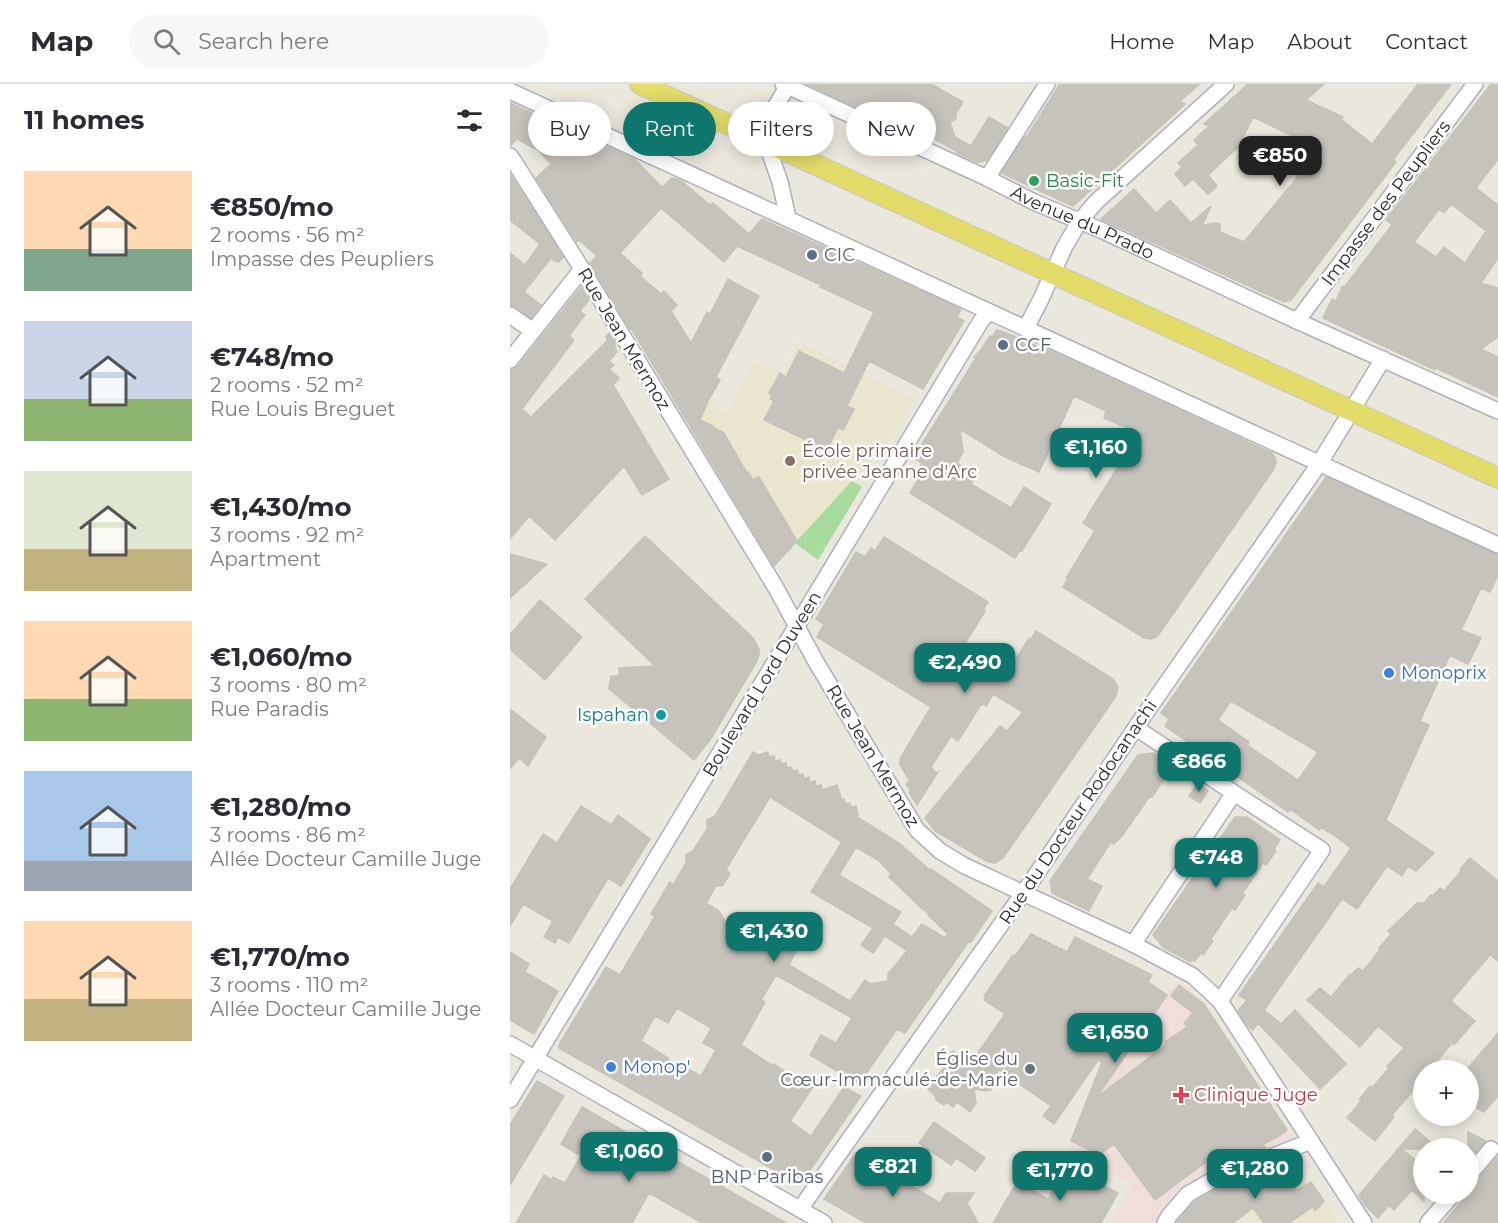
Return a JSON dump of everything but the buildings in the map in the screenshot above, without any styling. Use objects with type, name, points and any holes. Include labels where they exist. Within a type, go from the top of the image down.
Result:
[{"type":"main road","points":[[640,84],[728,125]]},
{"type":"main road","points":[[796,156],[1498,478]]},
{"type":"street","points":[[987,178],[1047,84]]},
{"type":"street","points":[[1026,328],[1079,222],[1096,202],[1226,84]]},
{"type":"street","name":"Impasse des Peupliers","points":[[1297,321],[1475,84]]},
{"type":"street","points":[[777,102],[786,85]]},
{"type":"street","name":"Avenue du Prado","points":[[786,85],[1034,202],[1103,231],[1498,411]]},
{"type":"street","points":[[510,91],[1498,545]]},
{"type":"street","name":"Rue Jean Mermoz","points":[[510,156],[582,269],[776,588],[822,672],[917,830],[940,851],[965,866],[1133,944],[1193,976],[1220,1001],[1364,1223]]},
{"type":"street","points":[[771,156],[780,182],[788,218]]},
{"type":"street","points":[[510,360],[582,269]]},
{"type":"street","name":"Boulevard Lord Duveen","points":[[510,1100],[981,321],[989,312]]},
{"type":"street","points":[[510,315],[533,331]]},
{"type":"street","points":[[1351,411],[1383,359]]},
{"type":"street","name":"Rue du Docteur Rodocanachi","points":[[800,1209],[1024,892],[1319,464],[1351,411]]},
{"type":"street","points":[[1136,728],[1322,850],[1220,1001]]},
{"type":"street","points":[[1133,944],[1234,793]]},
{"type":"street","points":[[510,1044],[824,1223]]},
{"type":"street","points":[[1164,1223],[1188,1194],[1211,1181],[1311,1141]]},
{"type":"street","points":[[1479,1163],[1491,1149]]},
{"type":"street","points":[[1428,1223],[1444,1204]]},
{"type":"shaded area","name":"École primaire privée Jeanne d'Arc","points":[[798,341],[915,400],[890,442],[772,566],[680,411],[698,420],[710,398],[715,400],[712,406],[728,413],[754,360],[783,375]]},
{"type":"shaded area","name":"Clinique Juge","points":[[1176,981],[1203,1002],[1313,1165],[1233,1223],[1230,1223],[1206,1193],[1174,1218],[1165,1208],[1157,1223],[1111,1223],[1132,1185],[1068,1147],[1093,1103]]},
{"type":"shaded area","points":[[1304,1172],[1339,1223],[1252,1223],[1246,1214]]},
{"type":"green space","points":[[852,481],[862,487],[818,560],[795,543]]},
{"type":"place","name":"Basic-Fit","points":[[1034,181]]},
{"type":"place","name":"CIC","points":[[812,255]]},
{"type":"place","name":"CCF","points":[[1003,345]]},
{"type":"place","name":"École primaire privée Jeanne d'Arc","points":[[790,461]]},
{"type":"place","name":"Monoprix","points":[[1389,673]]},
{"type":"place","name":"Ispahan","points":[[661,715]]},
{"type":"place","name":"Monop'","points":[[611,1067]]},
{"type":"place","name":"Église du Cœur-Immaculé-de-Marie","points":[[1030,1069]]},
{"type":"place","name":"Clinique Juge","points":[[1181,1095]]},
{"type":"place","name":"BNP Paribas","points":[[767,1157]]}]
